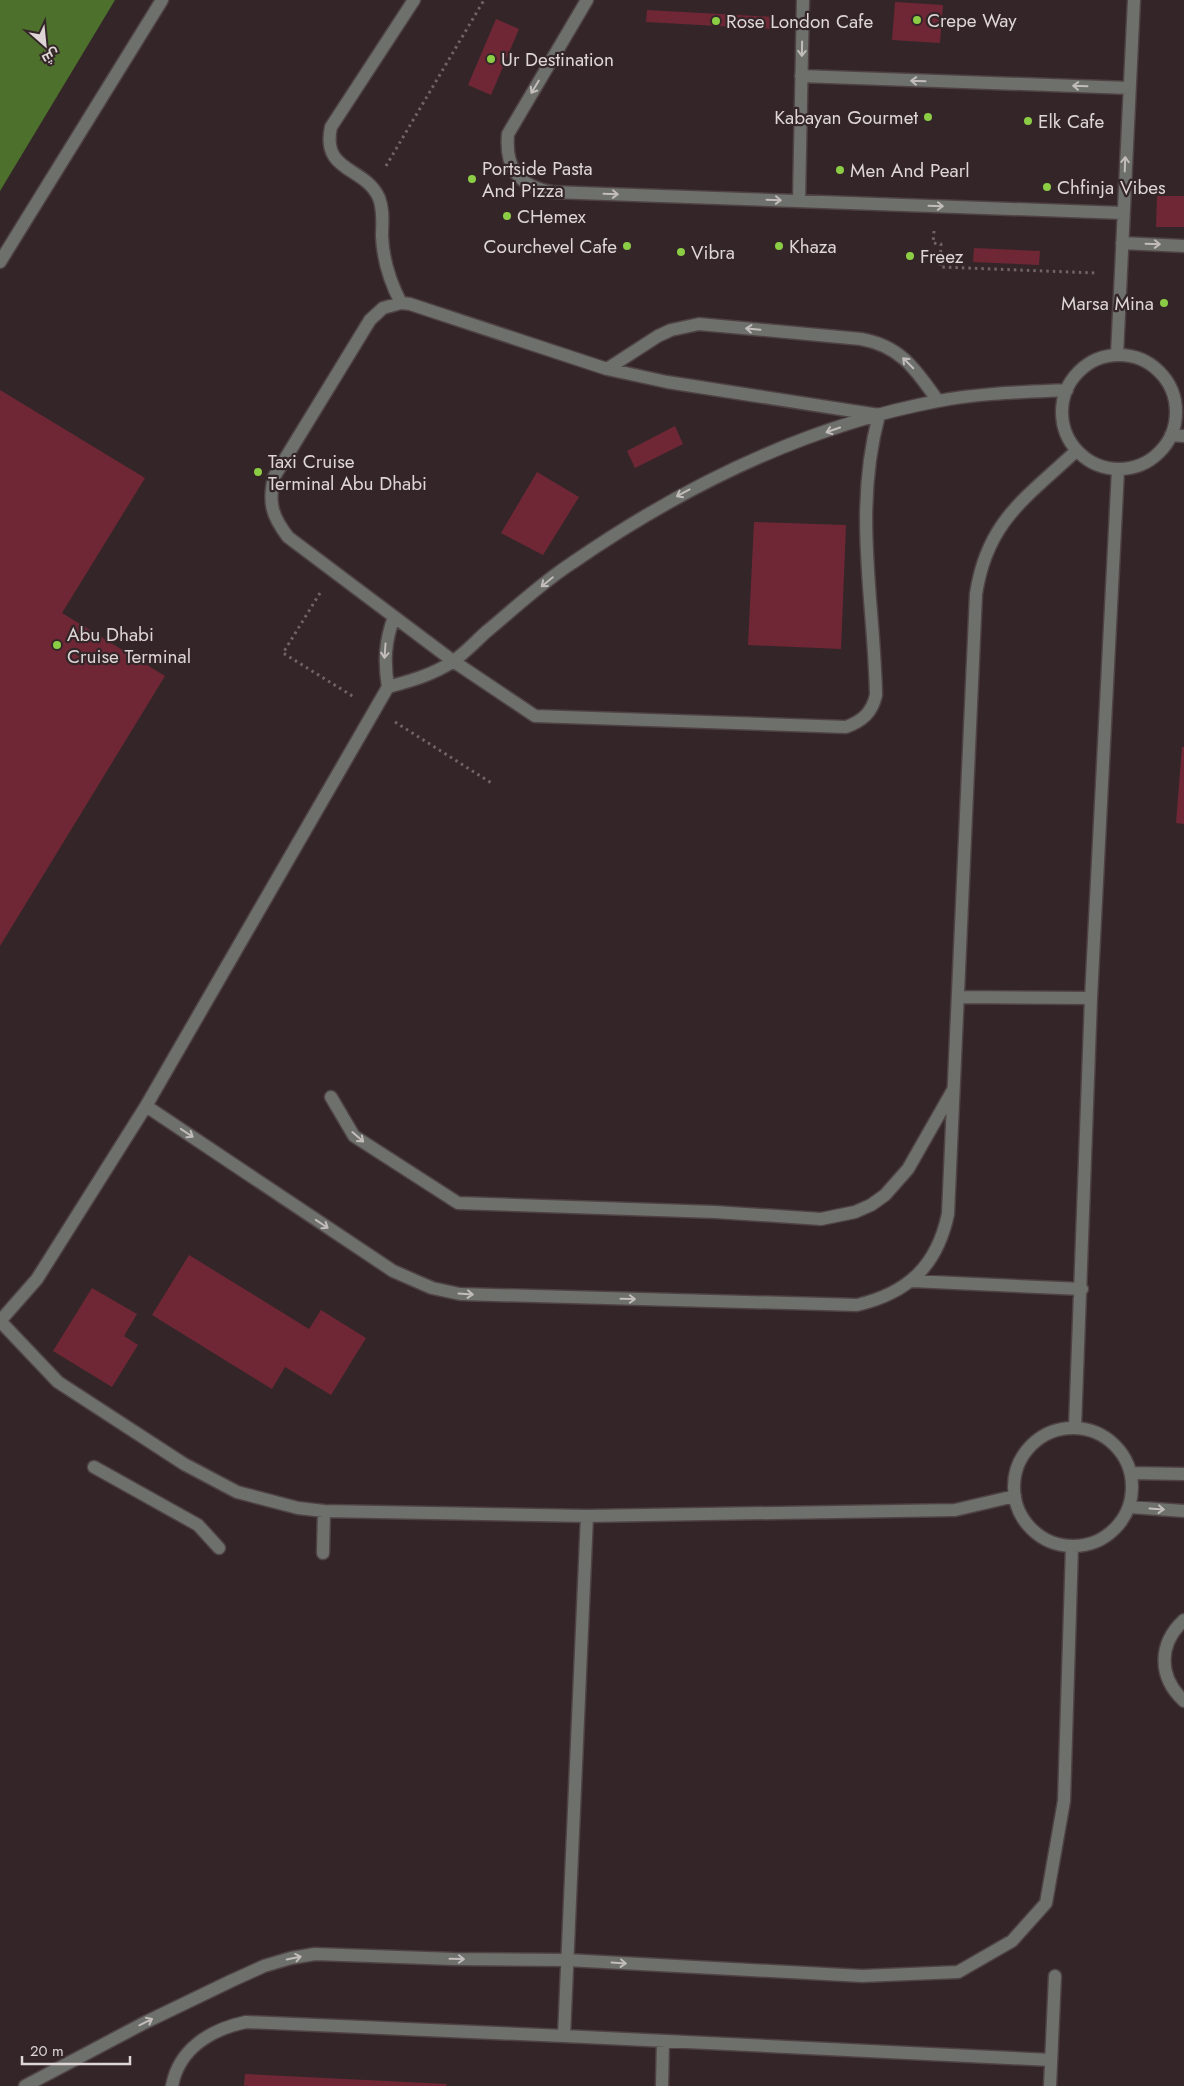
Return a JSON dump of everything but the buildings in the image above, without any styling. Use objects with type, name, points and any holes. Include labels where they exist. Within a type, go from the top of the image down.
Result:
[{"type":"lane","points":[[0,262],[162,0]]},
{"type":"lane","points":[[401,303],[385,264],[382,210],[374,189],[341,166],[335,159],[331,152],[329,136],[331,127],[414,0]]},
{"type":"lane","points":[[587,0],[508,134],[509,162],[515,174],[538,190],[1124,213]]},
{"type":"lane","points":[[798,201],[803,0]]},
{"type":"lane","points":[[1117,355],[1134,0]]},
{"type":"lane","points":[[801,76],[1129,88]]},
{"type":"lane","points":[[1122,243],[1184,246]]},
{"type":"lane","points":[[401,303],[410,304],[607,369],[667,382],[879,416],[872,443],[868,471],[865,524],[876,696],[870,711],[857,723],[839,727],[535,716],[453,662],[288,537],[278,524],[272,509],[271,493],[274,477],[370,320],[383,308],[401,303]]},
{"type":"lane","points":[[607,369],[658,336],[671,330],[700,324],[861,338],[876,341],[905,359],[938,401]]},
{"type":"lane","points":[[1117,355],[1135,358],[1150,364],[1178,392],[1176,421],[1178,436],[1140,465],[1118,470],[1103,467],[1076,451],[1068,437],[1063,422],[1062,405],[1067,390],[1075,376],[1087,365],[1102,358],[1117,355]]},
{"type":"lane","points":[[388,686],[421,677],[453,662],[566,566],[624,527],[666,502],[737,466],[792,444],[879,416],[938,401],[984,395],[1067,390]]},
{"type":"lane","points":[[146,1106],[379,1262],[412,1280],[432,1288],[460,1294],[857,1305],[877,1300],[896,1292],[912,1281],[937,1251],[944,1233],[948,1214],[976,594],[980,570],[988,547],[1000,526],[1016,507],[1076,451]]},
{"type":"lane","points":[[1075,1427],[1082,1289],[1091,998],[1118,470]]},
{"type":"lane","points":[[394,617],[384,651],[388,686],[146,1106],[37,1279],[0,1321],[58,1382],[184,1464],[237,1492],[298,1508],[324,1511],[587,1516],[955,1510],[1015,1496]]},
{"type":"lane","points":[[958,997],[1091,998]]},
{"type":"lane","points":[[331,1097],[354,1136],[458,1203],[715,1212],[821,1219],[855,1212],[871,1205],[886,1194],[908,1168],[954,1087]]},
{"type":"lane","points":[[912,1281],[1082,1289]]},
{"type":"lane","points":[[1075,1427],[1100,1434],[1120,1450],[1131,1473],[1133,1490],[1130,1507],[1121,1523],[1107,1536],[1090,1544],[1072,1547],[1054,1544],[1038,1536],[1026,1523],[1018,1510],[1014,1481],[1017,1467],[1024,1453],[1034,1442],[1046,1434],[1060,1429],[1075,1427]]},
{"type":"lane","points":[[94,1467],[198,1525],[219,1548]]},
{"type":"lane","points":[[1131,1473],[1184,1474]]},
{"type":"lane","points":[[1130,1507],[1184,1511]]},
{"type":"lane","points":[[323,1553],[324,1511]]},
{"type":"lane","points":[[564,2036],[587,1516]]},
{"type":"lane","points":[[25,2086],[146,2022],[230,1981],[264,1966],[291,1958],[315,1954],[454,1959],[567,1960],[862,1976],[958,1972],[1012,1941],[1046,1903],[1064,1801],[1072,1547]]},
{"type":"lane","points":[[1184,1620],[1175,1629],[1167,1644],[1164,1661],[1166,1678],[1175,1693],[1184,1701]]},
{"type":"lane","points":[[1050,2086],[1054,1976]]},
{"type":"lane","points":[[172,2086],[181,2064],[193,2048],[208,2035],[226,2026],[246,2022],[1051,2060]]},
{"type":"lane","points":[[662,2086],[663,2041]]},
{"type":"path","points":[[374,189],[484,0]]},
{"type":"path","points":[[934,206],[933,243],[941,244],[940,267],[1120,273]]},
{"type":"path","points":[[283,653],[334,571]]},
{"type":"shaded area","points":[[0,0],[115,0],[0,191]]},
{"type":"place","name":"Crepe Way","points":[[917,20]]},
{"type":"place","name":"Rose London Cafe","points":[[716,21]]},
{"type":"place","name":"Ur Destination","points":[[491,59]]},
{"type":"place","name":"Kabayan Gourmet","points":[[928,117]]},
{"type":"place","name":"Elk Cafe","points":[[1028,121]]},
{"type":"place","name":"Men And Pearl","points":[[840,170]]},
{"type":"place","name":"Portside Pasta And Pizza","points":[[472,179]]},
{"type":"place","name":"Chfinja Vibes","points":[[1047,187]]},
{"type":"place","name":"CHemex","points":[[507,216]]},
{"type":"place","name":"Courchevel Cafe","points":[[627,246]]},
{"type":"place","name":"Khaza","points":[[779,246]]},
{"type":"place","name":"Vibra","points":[[681,252]]},
{"type":"place","name":"Freez","points":[[910,256]]},
{"type":"place","name":"Marsa Mina","points":[[1164,303]]},
{"type":"place","name":"Taxi Cruise Terminal Abu Dhabi","points":[[258,472]]},
{"type":"place","name":"Abu Dhabi Cruise Terminal","points":[[57,645]]}]
